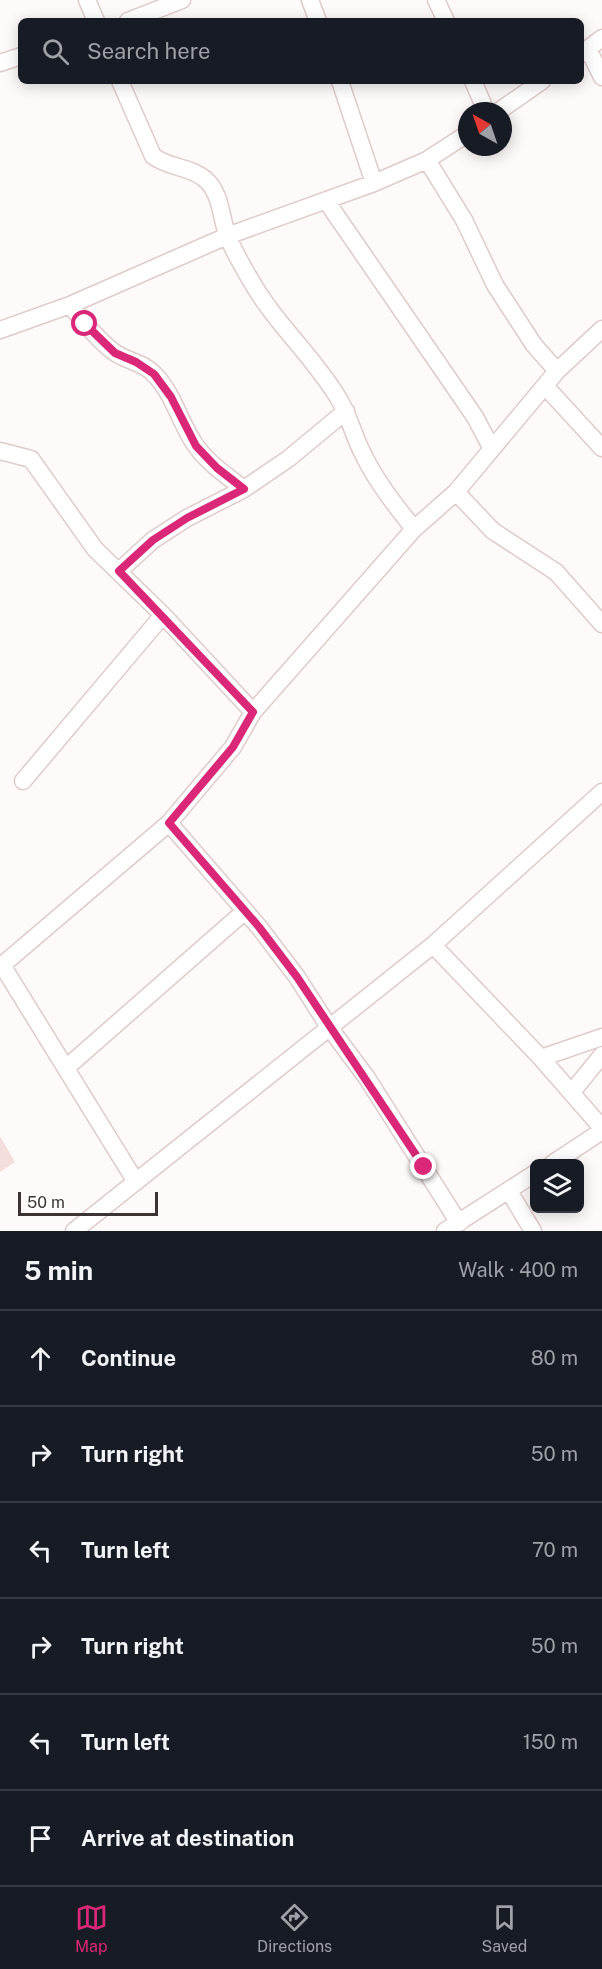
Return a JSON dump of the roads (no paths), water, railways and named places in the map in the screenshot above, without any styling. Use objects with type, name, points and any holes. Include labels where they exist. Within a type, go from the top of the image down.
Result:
[{"type":"street","points":[[87,0],[95,18]]},
{"type":"street","points":[[136,18],[182,0]]},
{"type":"street","points":[[310,0],[317,18]]},
{"type":"street","points":[[436,0],[445,18]]},
{"type":"street","points":[[602,38],[584,52],[602,77]]},
{"type":"street","points":[[0,63],[18,57]]},
{"type":"street","points":[[121,84],[153,156],[161,163],[201,175],[206,180],[219,202],[227,236],[275,320],[336,394],[346,411],[362,454],[393,503],[414,529]]},
{"type":"street","points":[[341,84],[374,183]]},
{"type":"street","points":[[474,84],[482,102]]},
{"type":"street","points":[[512,102],[538,84]]},
{"type":"street","points":[[2,326],[70,305],[227,236],[327,202],[374,183],[427,160],[458,140]]},
{"type":"street","points":[[427,160],[464,220],[495,285],[534,345],[557,371]]},
{"type":"street","points":[[327,202],[475,417],[492,449]]},
{"type":"street","points":[[70,305],[115,353],[136,362],[154,374],[171,397],[196,446],[217,468],[244,489]]},
{"type":"street","points":[[136,1182],[1,966],[169,823],[233,747],[253,712],[414,529],[456,492],[557,371],[602,329]]},
{"type":"street","points":[[545,386],[602,448]]},
{"type":"street","points":[[119,571],[153,540],[187,518],[244,489],[288,459],[346,411]]},
{"type":"street","points":[[0,451],[31,459],[82,534],[163,615],[253,712]]},
{"type":"street","points":[[456,492],[493,531],[556,572],[602,624]]},
{"type":"street","points":[[23,781],[163,615]]},
{"type":"street","points":[[75,1231],[433,945],[602,792]]},
{"type":"street","points":[[169,823],[245,911],[297,977],[329,1027],[367,1078],[452,1227],[530,1177]]},
{"type":"street","points":[[66,1068],[245,911]]},
{"type":"street","points":[[433,945],[541,1058],[602,1129],[559,1159]]},
{"type":"street","points":[[541,1058],[602,1037]]},
{"type":"street","points":[[572,1092],[602,1055]]},
{"type":"street","points":[[509,1191],[533,1231]]}]
